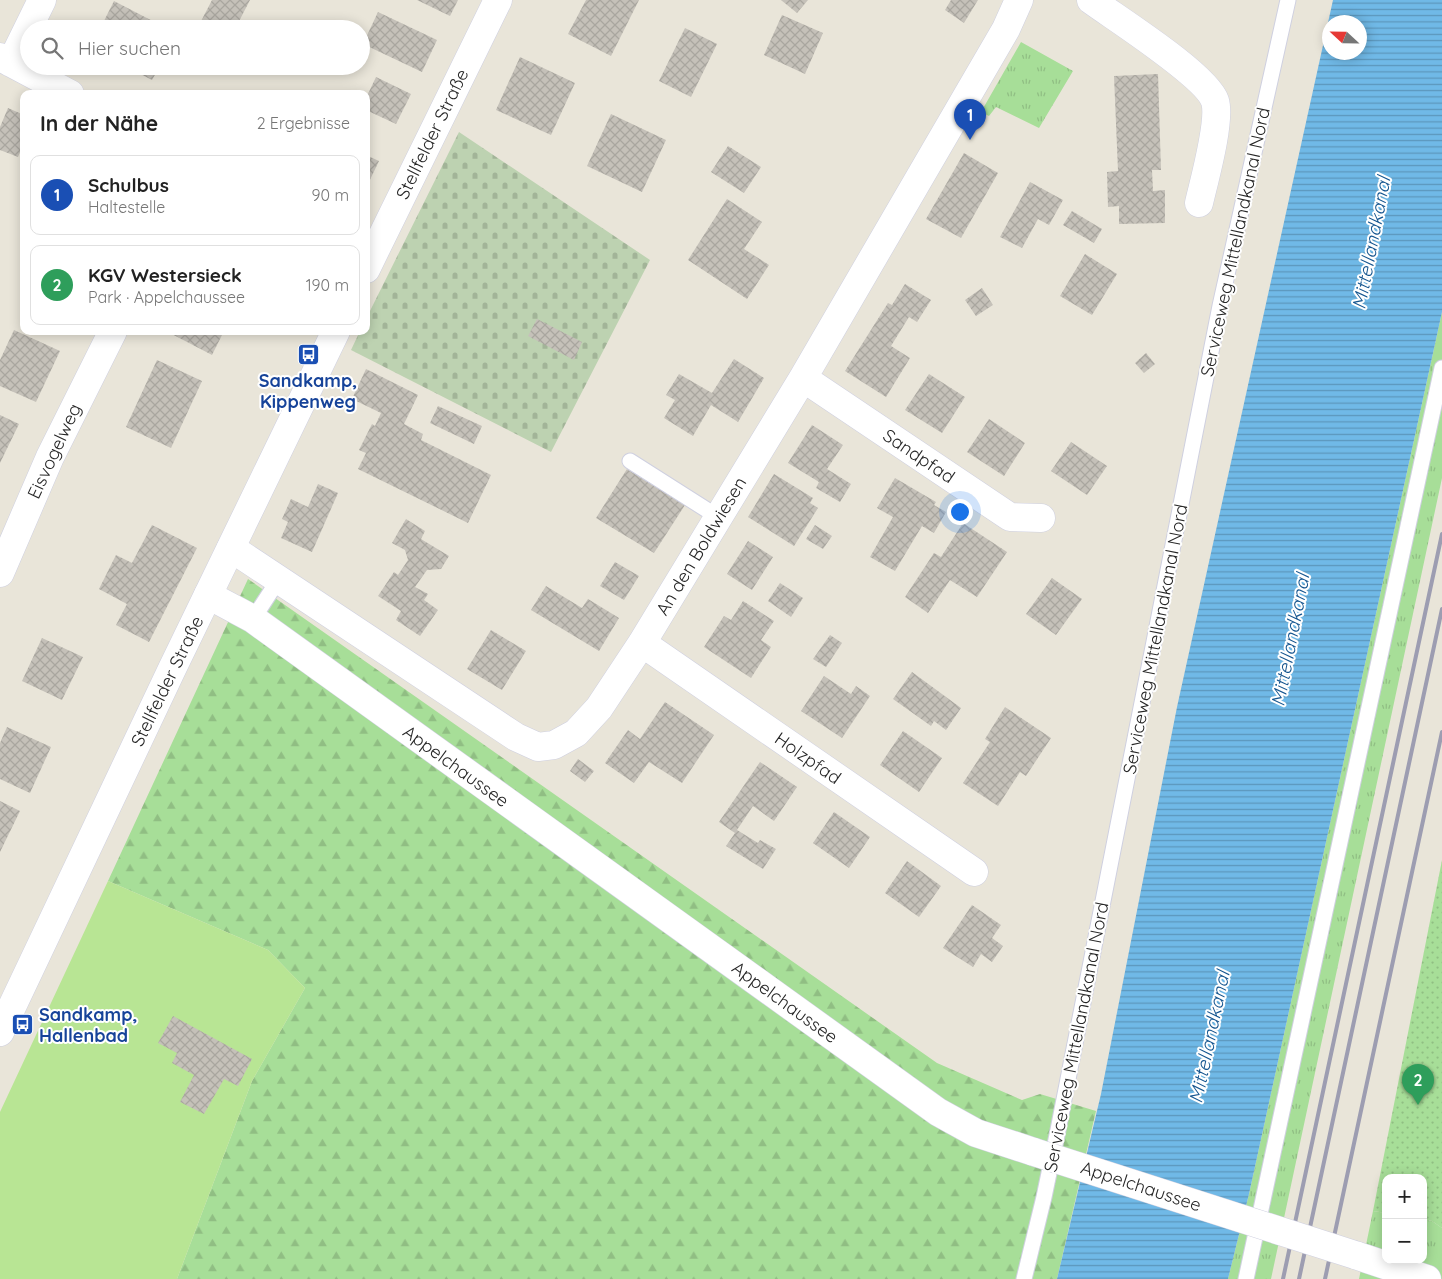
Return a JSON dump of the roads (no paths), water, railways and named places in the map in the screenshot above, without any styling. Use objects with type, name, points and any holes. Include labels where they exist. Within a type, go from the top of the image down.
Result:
[{"type":"street","points":[[30,20],[42,0]]},
{"type":"street","name":"Stellfelder Straße","points":[[370,253],[498,0]]},
{"type":"street","name":"An den Boldwiesen","points":[[231,548],[279,578],[516,737],[538,747],[554,745],[576,733],[599,708],[642,643],[803,378],[1006,28],[1019,0]]},
{"type":"street","points":[[1090,0],[1188,69],[1204,83],[1215,101],[1216,120],[1212,146],[1199,203]]},
{"type":"street","points":[[20,36],[5,60],[20,68]]},
{"type":"street","points":[[34,75],[62,90]]},
{"type":"street","name":"Eisvogelweg","points":[[0,573],[50,457],[110,335]]},
{"type":"street","name":"Stellfelder Straße","points":[[0,1032],[334,335]]},
{"type":"street","name":"Sandpfad","points":[[803,378],[1010,517],[1041,518]]},
{"type":"street","name":"Appelchaussee","points":[[208,595],[253,619],[938,1112],[976,1133],[1427,1279]]},
{"type":"street","name":"Holzpfad","points":[[642,643],[974,872]]},
{"type":"lane","name":"Serviceweg Mittellandkanal Nord","points":[[1024,1279],[1056,1140],[1220,306],[1288,0]]},
{"type":"lane","points":[[1246,1279],[1442,368]]},
{"type":"lane","points":[[630,461],[718,517]]},
{"type":"lane","points":[[253,619],[279,578]]},
{"type":"water","name":"Mittellandkanal","points":[[1333,0],[1442,0],[1442,312],[1249,1194],[1228,1279],[1057,1279],[1101,1094],[1177,707],[1322,50],[1322,60],[1367,60],[1367,15],[1330,15]]},
{"type":"railway","points":[[1283,1279],[1442,534]]},
{"type":"railway","points":[[1299,1279],[1442,609]]},
{"type":"railway","points":[[1325,1279],[1442,732]]},
{"type":"place","name":"Schulbus","points":[[970,140]]},
{"type":"place","name":"Sandkamp, Kippenweg","points":[[308,355]]},
{"type":"place","name":"Sandkamp, Hallenbad","points":[[23,1024]]},
{"type":"place","name":"KGV Westersieck","points":[[1418,1105]]}]
